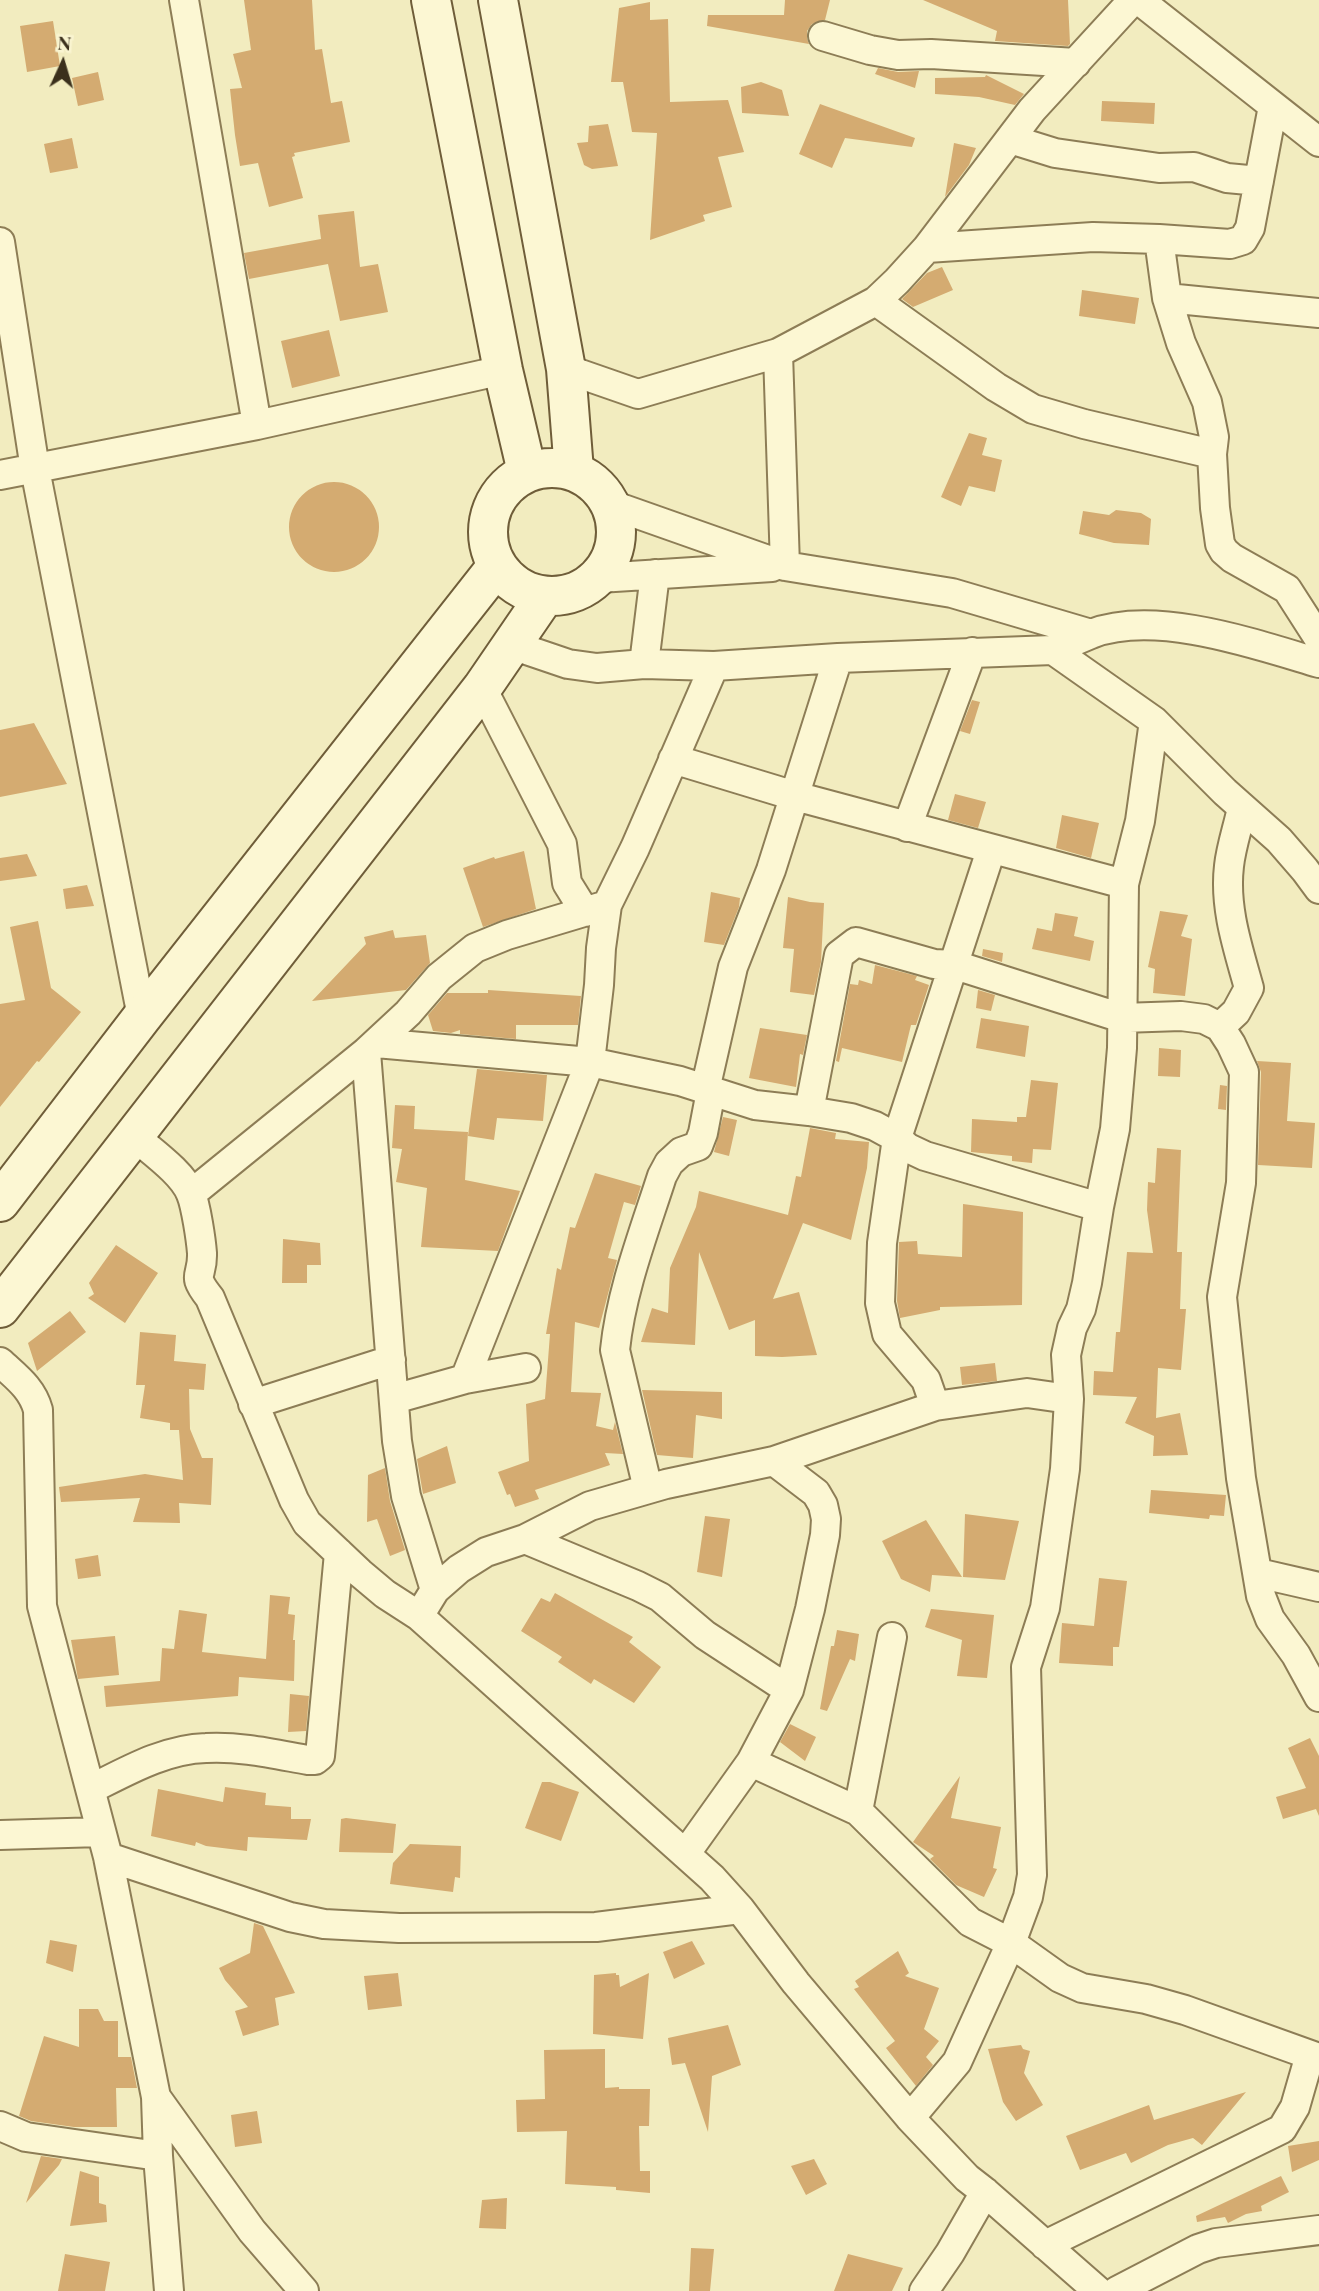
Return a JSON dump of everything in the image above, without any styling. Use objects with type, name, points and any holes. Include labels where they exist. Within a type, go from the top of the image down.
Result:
[{"type":"main road","points":[[431,0],[503,370],[527,472]]},
{"type":"main road","points":[[498,0],[566,369],[573,471]]},
{"type":"main road","points":[[550,467],[573,471],[596,484],[612,505],[618,531],[613,556],[598,578],[582,591],[561,597],[545,596],[515,586],[497,566],[487,540],[490,512],[504,488],[527,472],[550,467]]},
{"type":"main road","points":[[0,1202],[497,566]]},
{"type":"main road","points":[[0,1308],[482,688],[545,596]]},
{"type":"street","points":[[184,0],[257,425]]},
{"type":"street","points":[[566,369],[638,394],[778,353],[876,301],[927,248],[1032,110],[1133,0]]},
{"type":"street","points":[[1139,0],[1273,106],[1318,135]]},
{"type":"street","points":[[823,36],[898,55],[931,54],[1076,63]]},
{"type":"street","points":[[927,248],[1093,237],[1230,244],[1243,240],[1250,228],[1273,106]]},
{"type":"street","points":[[1010,139],[1055,153],[1159,168],[1194,167],[1227,177],[1259,181]]},
{"type":"street","points":[[1159,239],[1167,298],[1181,343],[1207,402],[1213,437],[1215,508],[1220,544],[1224,551],[1287,589],[1319,639]]},
{"type":"street","points":[[0,242],[35,469],[142,1017]]},
{"type":"street","points":[[1167,298],[1319,313]]},
{"type":"street","points":[[876,301],[996,387],[1033,409],[1084,424],[1212,454]]},
{"type":"street","points":[[778,353],[785,566]]},
{"type":"street","points":[[0,475],[257,425],[503,370]]},
{"type":"street","points":[[612,505],[785,566],[952,593],[1091,634]]},
{"type":"street","points":[[598,578],[785,566]]},
{"type":"street","points":[[645,664],[655,574]]},
{"type":"street","points":[[512,645],[568,664],[597,668],[645,664],[714,666],[838,658],[1053,650],[1109,626],[1138,625],[1202,631],[1319,663]]},
{"type":"street","points":[[1053,650],[1154,721],[1314,875]]},
{"type":"street","points":[[907,827],[972,652]]},
{"type":"street","points":[[648,1489],[615,1350],[617,1329],[634,1263],[662,1176],[669,1163],[681,1152],[698,1146],[703,1133],[708,1090],[733,967],[771,870],[838,658]]},
{"type":"street","points":[[466,1379],[590,1062],[601,948],[596,909],[635,848],[714,666]]},
{"type":"street","points":[[482,688],[562,844],[566,883],[596,909]]},
{"type":"street","points":[[910,2118],[957,2062],[1011,1943],[1028,1897],[1032,1875],[1026,1667],[1045,1608],[1051,1578],[1065,1469],[1069,1399],[1066,1356],[1087,1283],[1119,1095],[1124,884],[1140,821],[1154,721]]},
{"type":"street","points":[[673,759],[795,796],[1124,884]]},
{"type":"street","points":[[1220,1027],[1236,1012],[1249,988],[1227,900],[1228,866],[1242,808]]},
{"type":"street","points":[[935,1406],[926,1380],[887,1334],[880,1303],[882,1243],[897,1138],[991,850]]},
{"type":"street","points":[[191,1195],[371,1047],[408,1013],[439,977],[475,948],[507,935],[596,909]]},
{"type":"street","points":[[809,1111],[839,955],[856,942],[934,964],[955,965],[1122,1018],[1204,1018],[1220,1027],[1244,1072],[1241,1183],[1222,1297],[1241,1478],[1261,1596],[1270,1619],[1296,1655],[1319,1696]]},
{"type":"street","points":[[371,1047],[590,1062],[680,1081],[755,1105],[851,1118],[875,1126],[925,1156],[1099,1207]]},
{"type":"street","points":[[371,1047],[397,1441],[406,1496],[435,1590]]},
{"type":"street","points":[[134,1136],[183,1180],[191,1195],[202,1255],[198,1272],[200,1285],[210,1298],[294,1500],[307,1523],[385,1594],[419,1616],[712,1878],[910,2118],[967,2178],[1098,2291]]},
{"type":"street","points":[[253,1404],[391,1360]]},
{"type":"street","points":[[0,1362],[27,1387],[34,1396],[38,1410],[42,1606],[104,1845],[156,2097],[169,2291]]},
{"type":"street","points":[[394,1399],[466,1379],[526,1368]]},
{"type":"street","points":[[419,1616],[435,1590],[459,1569],[486,1552],[525,1539],[590,1506],[648,1489],[774,1461],[935,1406],[1027,1393],[1069,1399]]},
{"type":"street","points":[[686,1853],[751,1762],[789,1690],[810,1609],[825,1535],[823,1505],[816,1493],[774,1461]]},
{"type":"street","points":[[525,1539],[660,1597],[705,1634],[789,1690]]},
{"type":"street","points":[[90,1789],[143,1763],[204,1748],[252,1751],[308,1760],[320,1756],[339,1553]]},
{"type":"street","points":[[1258,1573],[1319,1587]]},
{"type":"street","points":[[858,1811],[892,1637]]},
{"type":"street","points":[[751,1762],[858,1811],[970,1922],[1011,1943],[1060,1978],[1082,1988],[1146,1999],[1185,2010],[1314,2056],[1295,2107],[1282,2129],[1045,2245]]},
{"type":"street","points":[[0,1836],[104,1845],[290,1917],[324,1924],[399,1928],[596,1927],[740,1909]]},
{"type":"street","points":[[156,2097],[252,2231],[304,2291]]},
{"type":"street","points":[[0,2126],[26,2137],[158,2156]]},
{"type":"street","points":[[924,2291],[950,2253],[985,2192]]},
{"type":"street","points":[[1117,2291],[1198,2249],[1216,2244],[1319,2230]]},
{"type":"building","points":[[244,0],[312,0],[315,50],[322,49],[331,103],[342,101],[350,142],[294,153],[295,156],[292,157],[303,198],[269,207],[258,163],[240,166],[235,135],[230,89],[242,88],[233,54],[251,50]]},
{"type":"building","points":[[785,0],[830,0],[825,20],[812,24],[807,31],[809,44],[707,26],[708,15],[784,15]]},
{"type":"building","points":[[923,0],[1068,0],[1070,44],[995,41],[997,31]]},
{"type":"building","points":[[650,2],[650,20],[668,19],[670,102],[728,100],[744,152],[718,157],[732,207],[703,215],[705,221],[650,240],[657,133],[632,132],[623,82],[611,82],[619,8]]},
{"type":"building","points":[[53,21],[60,66],[27,72],[20,26]]},
{"type":"building","points":[[878,68],[898,72],[919,71],[915,88],[875,74]]},
{"type":"building","points":[[98,72],[104,100],[78,106],[72,78]]},
{"type":"building","points":[[986,75],[1024,94],[1015,105],[979,97],[935,94],[935,78]]},
{"type":"building","points":[[761,82],[782,90],[789,116],[742,113],[741,87]]},
{"type":"building","points":[[1102,101],[1155,103],[1154,124],[1101,121]]},
{"type":"building","points":[[820,104],[915,138],[912,147],[845,138],[832,168],[799,154]]},
{"type":"building","points":[[608,124],[618,166],[592,169],[584,165],[577,143],[588,142],[589,126]]},
{"type":"building","points":[[72,138],[78,168],[50,173],[44,144]]},
{"type":"building","points":[[954,143],[976,148],[969,165],[945,197]]},
{"type":"building","points":[[354,211],[360,267],[378,264],[388,312],[340,321],[328,264],[249,279],[244,253],[321,239],[318,215]]},
{"type":"building","points":[[942,267],[953,290],[913,307],[902,299],[927,273]]},
{"type":"building","points":[[1082,290],[1139,298],[1135,324],[1079,316]]},
{"type":"building","points":[[329,330],[340,376],[292,388],[281,341]]},
{"type":"building","points":[[969,433],[987,438],[982,455],[1002,460],[995,492],[969,486],[961,506],[941,497]]},
{"type":"building","points":[[334,482],[359,490],[371,502],[379,527],[371,552],[359,564],[334,572],[309,564],[297,552],[289,527],[297,502],[309,490]]},
{"type":"building","points":[[1116,510],[1141,513],[1151,519],[1149,545],[1114,543],[1079,534],[1083,511],[1109,515]]},
{"type":"building","points":[[972,700],[980,702],[970,734],[960,731]]},
{"type":"building","points":[[34,723],[67,784],[0,797],[0,730]]},
{"type":"building","points":[[955,794],[986,802],[978,828],[948,820]]},
{"type":"building","points":[[1062,815],[1099,823],[1091,858],[1056,848]]},
{"type":"building","points":[[524,851],[536,909],[483,927],[463,868],[494,857],[495,859]]},
{"type":"building","points":[[27,854],[37,876],[0,881],[0,858]]},
{"type":"building","points":[[87,885],[94,906],[66,909],[63,889]]},
{"type":"building","points":[[711,892],[740,898],[724,945],[704,942]]},
{"type":"building","points":[[788,897],[824,903],[821,962],[814,995],[790,992],[794,949],[783,948]]},
{"type":"building","points":[[1160,911],[1188,915],[1181,936],[1192,939],[1185,996],[1153,993],[1155,969],[1148,967]]},
{"type":"building","points":[[1055,913],[1078,917],[1074,936],[1094,941],[1090,961],[1032,949],[1037,928],[1052,931]]},
{"type":"building","points":[[38,921],[51,988],[81,1012],[0,1107],[0,1004],[25,1000],[10,927]]},
{"type":"building","points":[[393,930],[395,938],[426,935],[430,963],[406,990],[312,1001],[366,944],[364,937]]},
{"type":"building","points":[[983,949],[1003,953],[1002,962],[982,956]]},
{"type":"building","points":[[875,965],[917,976],[915,980],[929,985],[916,1025],[911,1025],[902,1062],[842,1048],[839,1062],[836,1061],[850,984],[858,985],[859,980],[872,984]]},
{"type":"building","points":[[488,990],[581,996],[578,1025],[516,1025],[516,1039],[460,1034],[460,1030],[451,1033],[433,1031],[428,1015],[447,993],[488,993]]},
{"type":"building","points":[[978,990],[995,995],[991,1011],[976,1008]]},
{"type":"building","points":[[981,1018],[1029,1026],[1025,1057],[976,1048]]},
{"type":"building","points":[[760,1028],[807,1035],[803,1055],[800,1054],[796,1087],[749,1078]]},
{"type":"building","points":[[1159,1048],[1181,1050],[1180,1077],[1158,1076]]},
{"type":"building","points":[[1257,1061],[1291,1063],[1287,1121],[1315,1123],[1312,1168],[1258,1165],[1261,1072]]},
{"type":"building","points":[[477,1069],[547,1075],[543,1121],[497,1118],[494,1140],[468,1136]]},
{"type":"building","points":[[1031,1080],[1058,1083],[1051,1150],[1033,1149],[1032,1163],[1012,1161],[1012,1156],[971,1152],[972,1119],[1017,1122],[1017,1117],[1026,1117]]},
{"type":"building","points":[[1220,1085],[1227,1086],[1226,1110],[1218,1109]]},
{"type":"building","points":[[395,1105],[415,1106],[414,1129],[468,1132],[465,1180],[520,1191],[498,1251],[421,1247],[427,1188],[396,1182],[402,1149],[392,1148]]},
{"type":"building","points":[[723,1117],[737,1120],[729,1156],[714,1152]]},
{"type":"building","points":[[810,1128],[836,1133],[835,1139],[869,1142],[867,1168],[851,1240],[803,1223],[773,1299],[799,1292],[817,1355],[755,1356],[755,1320],[729,1330],[699,1252],[695,1345],[641,1342],[652,1308],[668,1313],[670,1268],[696,1207],[699,1191],[788,1215],[796,1176],[801,1177]]},
{"type":"building","points":[[1157,1148],[1181,1150],[1177,1252],[1182,1252],[1180,1309],[1186,1309],[1181,1370],[1158,1368],[1156,1418],[1180,1413],[1188,1455],[1153,1456],[1154,1436],[1125,1423],[1137,1397],[1093,1395],[1094,1371],[1113,1372],[1116,1332],[1120,1332],[1127,1252],[1153,1253],[1147,1210],[1148,1182],[1155,1183]]},
{"type":"building","points":[[595,1173],[641,1186],[635,1205],[624,1202],[608,1258],[617,1260],[599,1328],[575,1322],[571,1392],[601,1393],[596,1426],[613,1430],[615,1422],[623,1454],[605,1453],[610,1465],[535,1490],[539,1499],[515,1507],[498,1472],[529,1461],[526,1404],[545,1399],[550,1334],[546,1334],[557,1268],[561,1270],[570,1227],[575,1228]]},
{"type":"building","points":[[963,1204],[1023,1212],[1022,1305],[940,1307],[940,1310],[900,1318],[897,1301],[899,1242],[917,1241],[918,1254],[962,1257]]},
{"type":"building","points":[[283,1239],[320,1243],[321,1265],[307,1265],[307,1283],[282,1283]]},
{"type":"building","points":[[116,1245],[158,1273],[125,1323],[88,1298],[94,1294],[89,1283]]},
{"type":"building","points":[[70,1311],[86,1332],[37,1371],[28,1343]]},
{"type":"building","points":[[140,1332],[176,1335],[174,1361],[206,1364],[204,1390],[189,1389],[190,1429],[202,1458],[213,1458],[211,1505],[179,1503],[180,1523],[133,1522],[140,1498],[61,1502],[59,1487],[145,1474],[183,1480],[179,1430],[170,1430],[170,1423],[140,1418],[145,1385],[136,1385]]},
{"type":"building","points":[[995,1363],[997,1381],[962,1385],[960,1367]]},
{"type":"building","points":[[642,1390],[722,1392],[722,1419],[696,1415],[693,1458],[657,1455]]},
{"type":"building","points":[[447,1446],[456,1483],[423,1494],[417,1459]]},
{"type":"building","points":[[385,1468],[390,1501],[405,1550],[390,1556],[377,1519],[367,1522],[368,1475]]},
{"type":"building","points":[[1151,1490],[1226,1495],[1224,1516],[1210,1515],[1209,1519],[1149,1513]]},
{"type":"building","points":[[965,1514],[1019,1521],[1005,1580],[963,1577]]},
{"type":"building","points":[[705,1516],[730,1519],[722,1577],[697,1572]]},
{"type":"building","points":[[926,1520],[962,1577],[932,1575],[930,1592],[901,1579],[882,1541]]},
{"type":"building","points":[[98,1555],[101,1576],[78,1579],[75,1559]]},
{"type":"building","points":[[1099,1578],[1127,1581],[1119,1647],[1113,1647],[1113,1666],[1059,1663],[1062,1623],[1094,1626]]},
{"type":"building","points":[[555,1593],[633,1637],[629,1642],[661,1667],[634,1703],[594,1679],[591,1684],[558,1662],[562,1657],[521,1631],[541,1598],[550,1602]]},
{"type":"building","points":[[270,1595],[290,1597],[288,1614],[295,1615],[294,1681],[239,1677],[238,1696],[106,1707],[104,1686],[160,1681],[162,1648],[174,1649],[179,1610],[207,1614],[202,1652],[266,1659]]},
{"type":"building","points":[[931,1609],[994,1615],[987,1678],[957,1676],[962,1640],[925,1627]]},
{"type":"building","points":[[837,1630],[859,1634],[855,1661],[850,1659],[827,1711],[820,1709],[831,1646],[834,1646]]},
{"type":"building","points":[[115,1636],[119,1675],[78,1679],[71,1640]]},
{"type":"building","points":[[290,1694],[309,1696],[306,1731],[288,1732]]},
{"type":"building","points":[[790,1724],[816,1737],[805,1761],[780,1742]]},
{"type":"building","points":[[1310,1738],[1319,1756],[1319,1816],[1316,1809],[1283,1819],[1276,1797],[1306,1788],[1288,1748]]},
{"type":"building","points":[[960,1776],[951,1818],[1001,1827],[993,1868],[997,1869],[984,1897],[956,1885],[930,1859],[934,1856],[913,1842]]},
{"type":"building","points":[[542,1782],[579,1792],[561,1841],[525,1828]]},
{"type":"building","points":[[225,1787],[266,1793],[265,1805],[291,1807],[291,1819],[311,1819],[307,1840],[248,1837],[247,1851],[206,1846],[196,1842],[195,1846],[151,1836],[158,1789],[223,1802]]},
{"type":"building","points":[[341,1819],[396,1824],[393,1853],[339,1852]]},
{"type":"building","points":[[410,1844],[461,1846],[460,1878],[455,1877],[453,1892],[390,1884],[393,1863]]},
{"type":"building","points":[[254,1923],[263,1926],[295,1993],[275,1998],[279,2025],[243,2036],[235,2011],[248,2007],[225,1980],[219,1968],[250,1953]]},
{"type":"building","points":[[50,1940],[77,1945],[73,1972],[46,1963]]},
{"type":"building","points":[[692,1941],[705,1964],[674,1979],[663,1952]]},
{"type":"building","points":[[898,1951],[909,1973],[905,1976],[939,1988],[924,2029],[939,2041],[926,2057],[933,2065],[916,2086],[886,2048],[895,2041],[854,1989],[859,1987],[855,1981]]},
{"type":"building","points":[[398,1973],[402,2006],[368,2010],[364,1976]]},
{"type":"building","points":[[649,1973],[643,2039],[593,2034],[594,1975],[619,1975],[620,1987]]},
{"type":"building","points":[[79,2009],[98,2009],[104,2021],[118,2021],[118,2057],[131,2057],[137,2088],[116,2088],[117,2127],[74,2127],[31,2121],[19,2116],[44,2036],[79,2047]]},
{"type":"building","points":[[728,2025],[741,2065],[712,2076],[708,2132],[685,2063],[672,2065],[668,2038]]},
{"type":"building","points":[[1021,2045],[1023,2049],[1030,2051],[1024,2073],[1043,2105],[1016,2121],[1003,2102],[988,2049]]},
{"type":"building","points":[[605,2049],[605,2088],[650,2089],[649,2126],[639,2126],[640,2171],[650,2171],[650,2193],[616,2190],[616,2187],[565,2184],[567,2131],[517,2132],[516,2100],[545,2099],[544,2050]]},
{"type":"building","points":[[1246,2092],[1202,2145],[1193,2138],[1168,2145],[1131,2163],[1126,2153],[1080,2170],[1066,2136],[1149,2105],[1154,2120]]},
{"type":"building","points":[[257,2111],[262,2143],[235,2147],[231,2115]]},
{"type":"building","points":[[1319,2141],[1319,2160],[1292,2172],[1288,2146]]},
{"type":"building","points":[[41,2156],[62,2159],[26,2203]]},
{"type":"building","points":[[814,2159],[827,2184],[806,2195],[791,2166]]},
{"type":"building","points":[[80,2171],[99,2177],[99,2203],[106,2205],[107,2222],[70,2226]]},
{"type":"building","points":[[1281,2176],[1289,2192],[1261,2206],[1262,2211],[1246,2214],[1228,2223],[1225,2217],[1197,2222],[1196,2216]]},
{"type":"building","points":[[507,2198],[506,2229],[479,2228],[482,2200]]},
{"type":"building","points":[[691,2248],[714,2249],[710,2291],[689,2291]]},
{"type":"building","points":[[65,2254],[110,2262],[105,2291],[58,2291]]},
{"type":"building","points":[[848,2254],[903,2268],[892,2291],[834,2291]]}]
